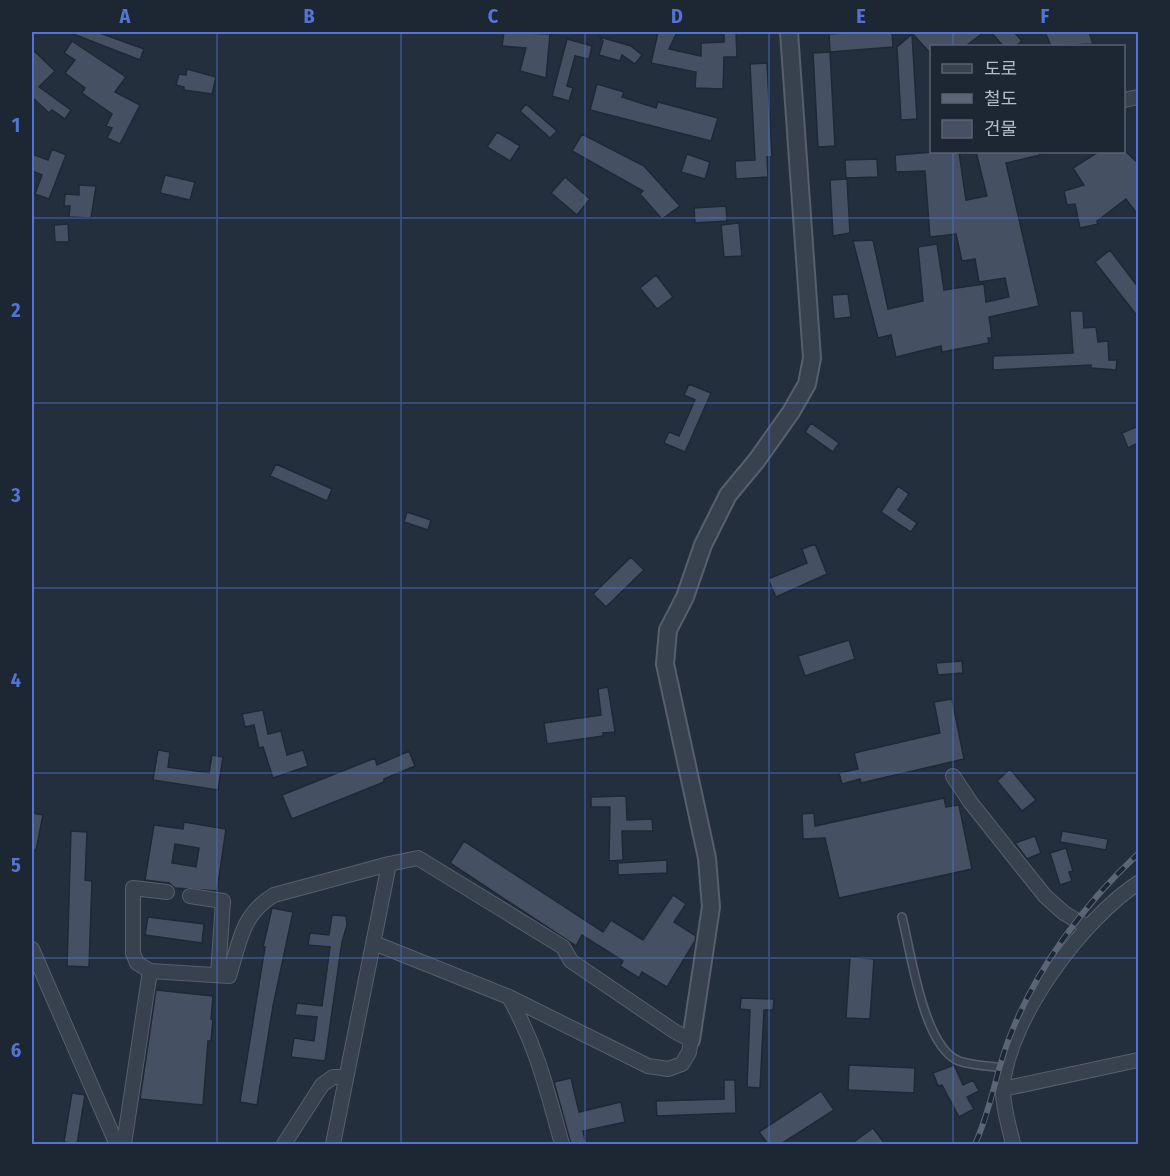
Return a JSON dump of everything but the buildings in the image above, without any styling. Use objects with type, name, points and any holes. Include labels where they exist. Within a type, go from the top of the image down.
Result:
[{"type":"street","points":[[374,943],[509,997],[648,1066],[668,1069],[682,1064],[689,1052],[711,908],[706,858],[665,664],[668,630],[685,597],[703,545],[728,495],[757,460],[807,384],[812,358],[789,32]]},
{"type":"street","points":[[952,777],[1045,896],[1064,914],[1088,927]]},
{"type":"street","points":[[167,892],[133,888],[133,953],[137,963],[150,971],[229,976],[249,916],[258,904],[274,895],[418,858],[563,947],[571,961],[691,1040]]},
{"type":"street","points":[[333,1144],[388,864]]},
{"type":"street","points":[[1013,1144],[1003,1089],[1005,1068],[1041,991],[1088,927],[1138,883]]},
{"type":"street","points":[[190,896],[223,901],[218,975]]},
{"type":"street","points":[[32,949],[41,975],[79,1053],[114,1138],[119,1144]]},
{"type":"street","points":[[124,1144],[150,971]]},
{"type":"street","points":[[509,997],[528,1031],[545,1075],[562,1144]]},
{"type":"street","points":[[1003,1089],[1138,1060]]},
{"type":"street","points":[[284,1144],[322,1085],[333,1077],[346,1077]]},
{"type":"lane","points":[[902,917],[917,980],[938,1042],[958,1060],[1005,1068]]},
{"type":"railway","points":[[975,1144],[1010,1036],[1034,985],[1064,937],[1081,915],[1099,893],[1138,854]]}]
